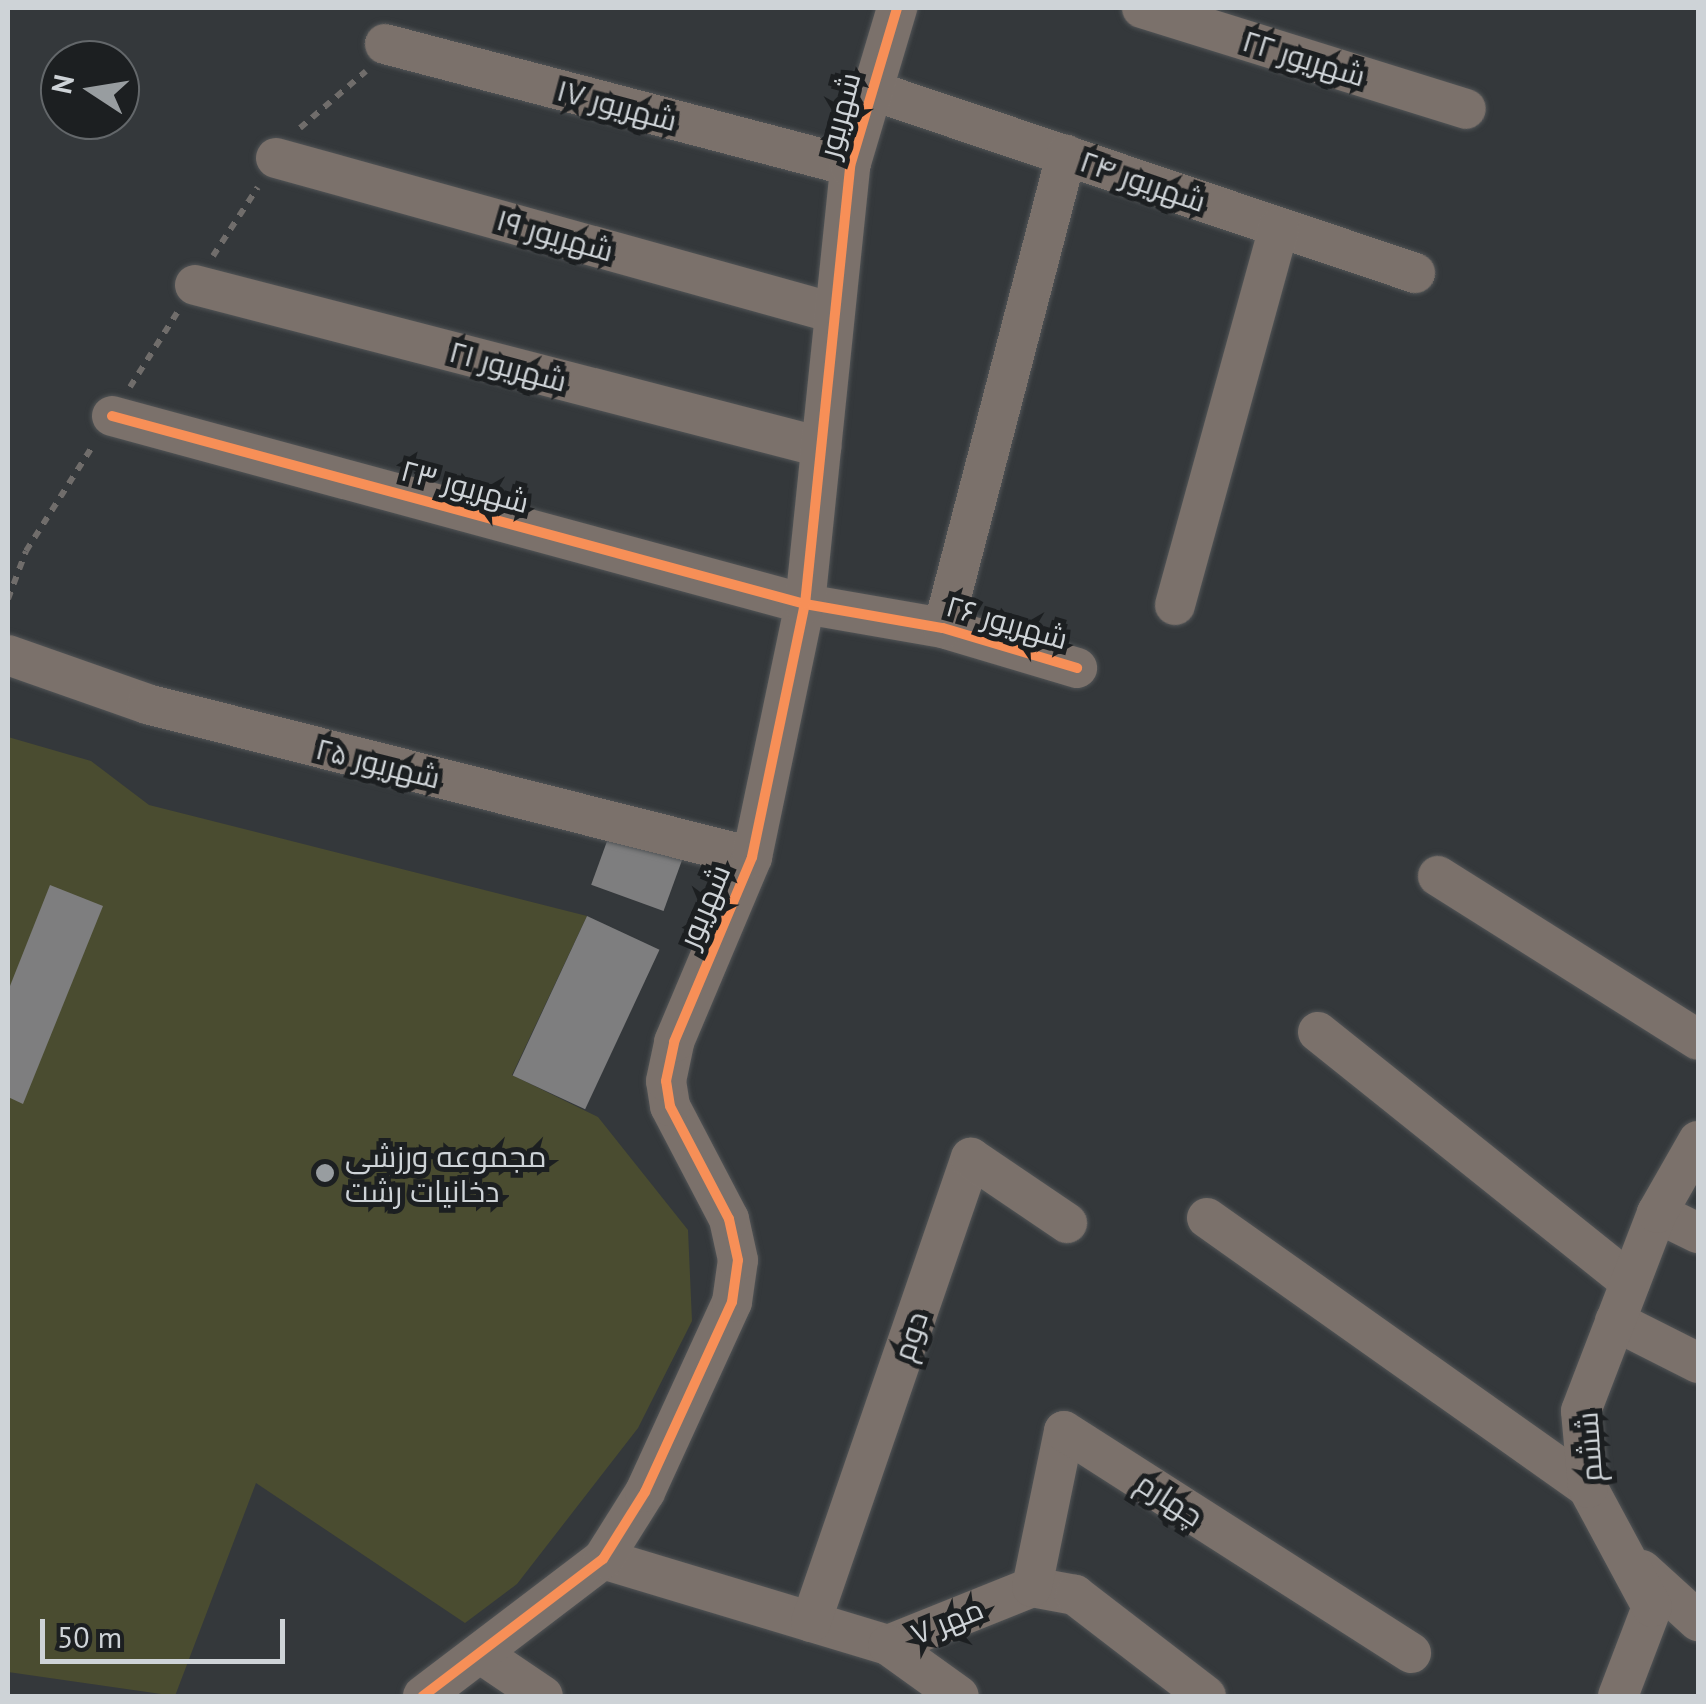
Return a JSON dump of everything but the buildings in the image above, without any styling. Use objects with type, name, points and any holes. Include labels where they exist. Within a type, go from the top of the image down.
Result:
[{"type":"street","name":"شهریور","points":[[423,1696],[484,1656],[603,1558],[645,1492],[732,1302],[738,1260],[729,1220],[670,1106],[666,1081],[674,1042],[752,858],[805,604],[850,166],[897,8]]},
{"type":"street","name":"شهریور ۲۲","points":[[1142,8],[1466,109]]},
{"type":"street","name":"شهریور ۱۷","points":[[385,44],[850,166]]},
{"type":"street","name":"شهریور ۲۴","points":[[871,90],[1416,273]]},
{"type":"street","points":[[943,628],[1066,155]]},
{"type":"street","name":"شهریور ۱۹","points":[[276,158],[834,313]]},
{"type":"street","points":[[1175,605],[1279,228]]},
{"type":"street","name":"شهریور ۲۱","points":[[195,285],[821,447]]},
{"type":"street","name":"شهریور ۲۳","points":[[112,416],[805,604]]},
{"type":"street","name":"شهریور ۲۶","points":[[805,604],[943,628],[1078,668]]},
{"type":"street","name":"شهریور ۲۵","points":[[8,656],[147,704],[752,858]]},
{"type":"street","points":[[1438,876],[1698,1040]]},
{"type":"street","points":[[1318,1032],[1630,1282]]},
{"type":"street","name":"ششم","points":[[1618,1696],[1652,1607],[1588,1488],[1580,1411],[1657,1213],[1698,1141]]},
{"type":"street","name":"دوم","points":[[811,1622],[972,1158],[1067,1223]]},
{"type":"street","points":[[1657,1213],[1698,1233]]},
{"type":"street","points":[[1207,1218],[1588,1488]]},
{"type":"street","points":[[1615,1321],[1698,1364]]},
{"type":"street","name":"چهارم","points":[[1032,1587],[1064,1431],[1411,1653]]},
{"type":"street","points":[[1624,1553],[1698,1621]]},
{"type":"street","name":"مهر ۷","points":[[603,1558],[888,1644],[1032,1587]]},
{"type":"street","points":[[1032,1587],[1075,1595],[1206,1696]]},
{"type":"street","points":[[888,1644],[959,1696]]},
{"type":"street","points":[[484,1656],[543,1696]]},
{"type":"green space","name":"مجموعه ورزشی دخانیات رشت","points":[[8,737],[91,761],[149,805],[587,916],[512,1075],[598,1117],[688,1230],[692,1321],[638,1428],[517,1584],[465,1623],[256,1483],[175,1696],[8,1672]]},
{"type":"cycle path","points":[[423,1696],[603,1559],[645,1492],[732,1302],[738,1260],[729,1219],[670,1106],[666,1081],[674,1042],[752,857],[805,604],[850,166],[897,8]]},
{"type":"cycle path","points":[[112,416],[805,604],[943,628],[1077,668]]},
{"type":"place","name":"مجموعه ورزشی دخانیات رشت","points":[[325,1173]]}]
